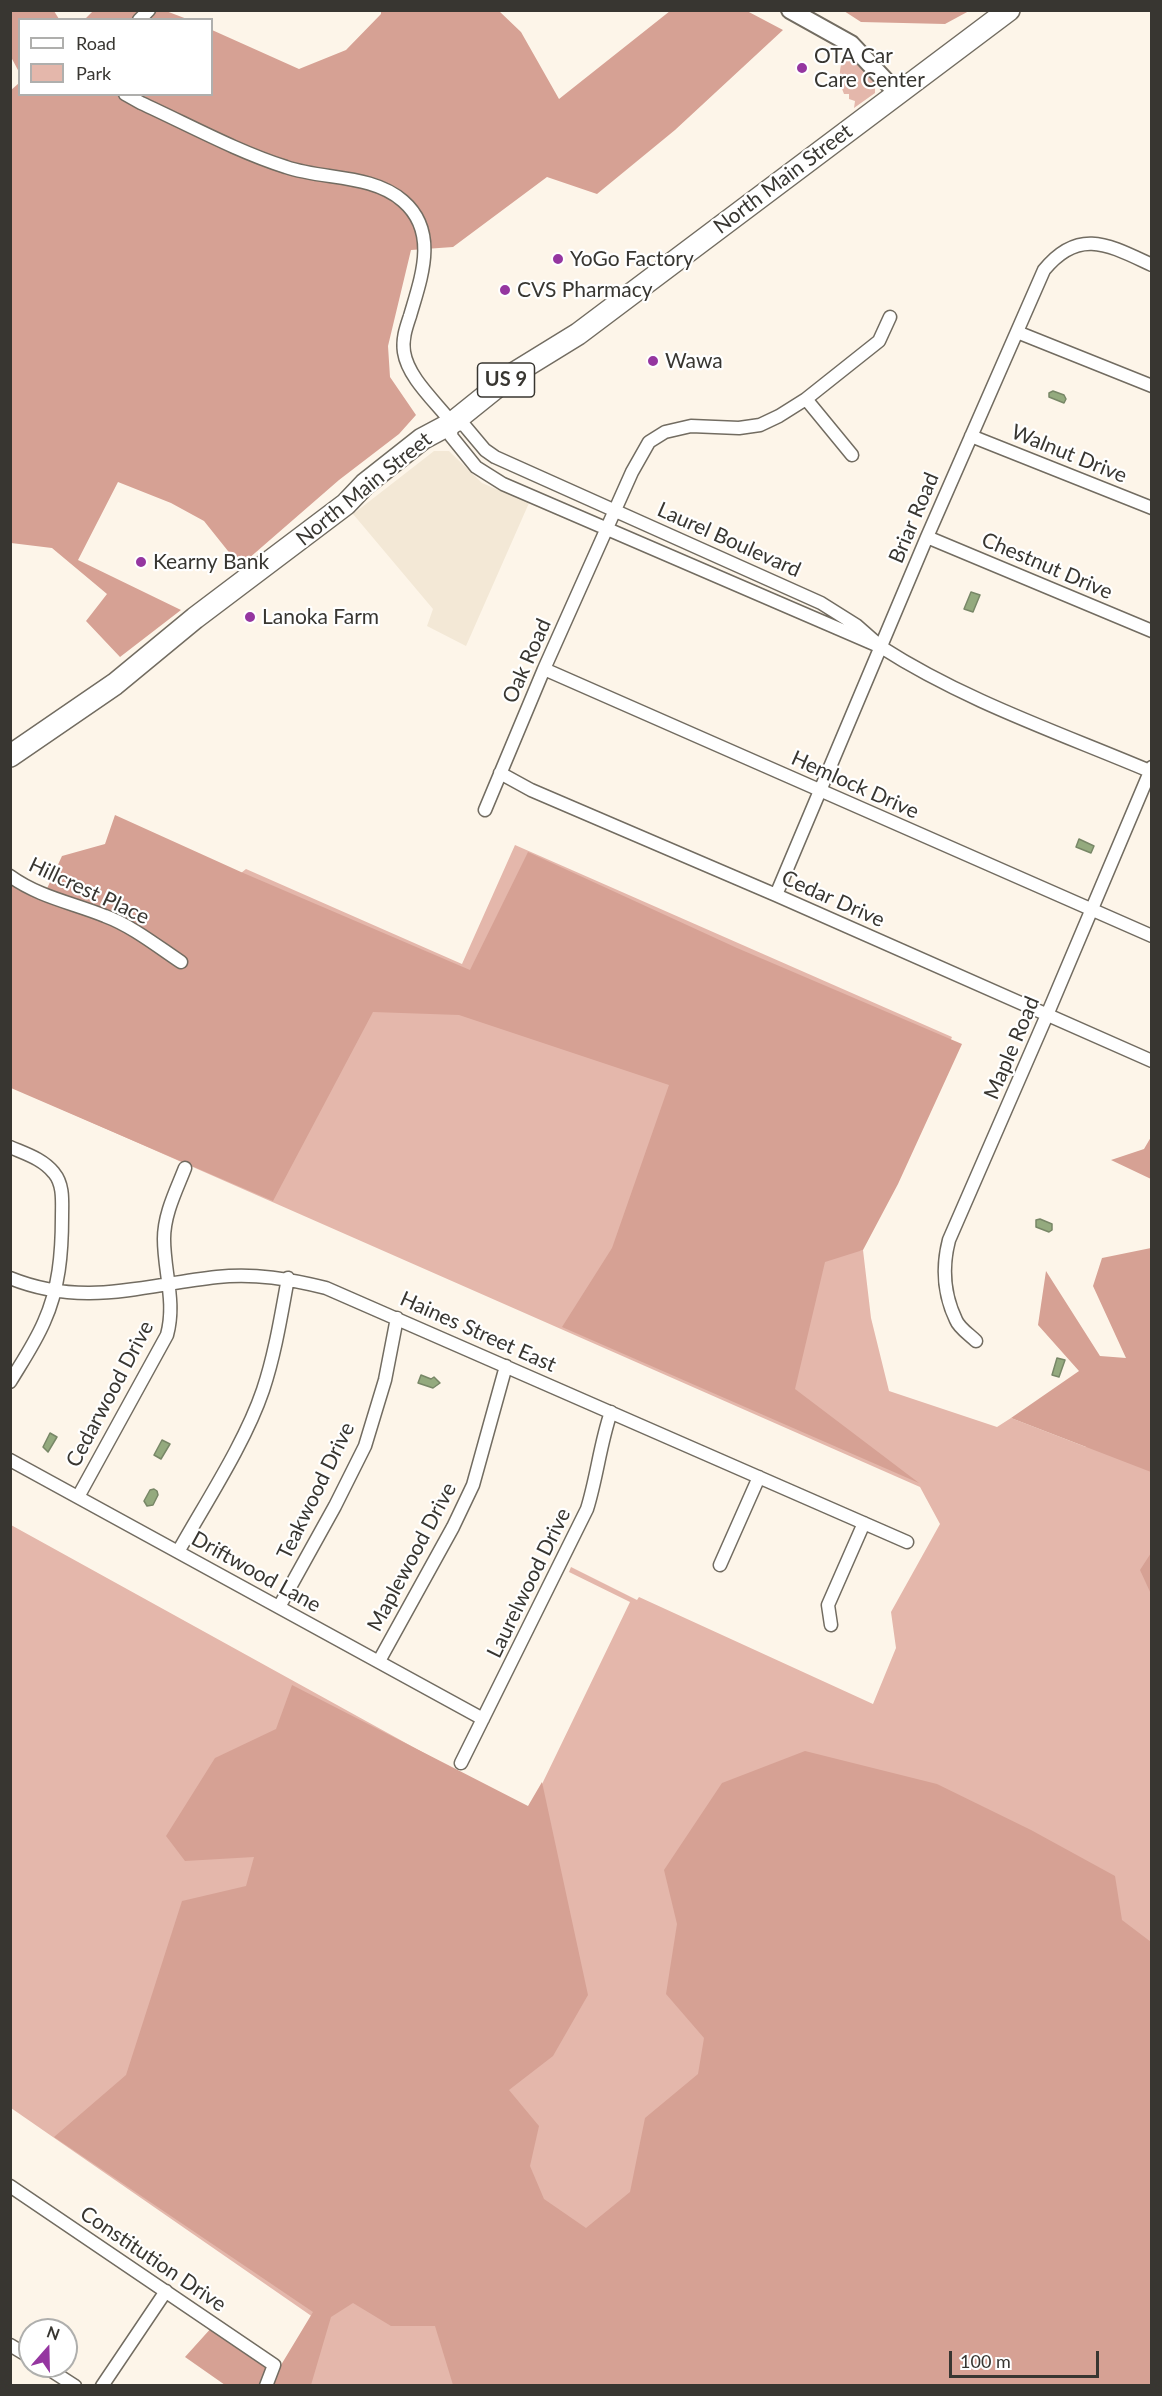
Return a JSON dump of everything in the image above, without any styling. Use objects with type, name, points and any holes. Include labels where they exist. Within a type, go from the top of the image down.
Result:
[{"type":"highway","name":"North Main Street","points":[[10,756],[115,684],[195,618],[346,504],[365,484],[414,445],[452,423],[513,374],[578,333],[1009,10]]},
{"type":"street","points":[[790,10],[851,44],[898,94]]},
{"type":"street","name":"Laurel Boulevard","points":[[129,96],[269,161],[305,172],[374,186],[386,190],[406,203],[422,228],[425,244],[422,274],[404,334],[404,353],[414,376],[452,423],[464,425],[485,450],[495,458],[821,603],[856,625],[880,647]]},
{"type":"street","name":"Briar Road","points":[[776,895],[927,537],[1044,270],[1053,258],[1072,246],[1096,244],[1113,247],[1152,265]]},
{"type":"street","name":"Oak Road","points":[[485,810],[544,669],[639,458],[649,442],[675,429],[691,426],[739,428],[760,425],[806,399],[879,341],[890,317]]},
{"type":"street","points":[[1017,332],[1152,386]]},
{"type":"street","points":[[806,399],[852,455]]},
{"type":"street","name":"Laurel Boulevard","points":[[452,423],[451,436],[476,467],[503,484],[880,647],[937,681],[1151,770]]},
{"type":"street","name":"Walnut Drive","points":[[971,436],[1152,508]]},
{"type":"street","points":[[545,501],[552,483]]},
{"type":"street","name":"Chestnut Drive","points":[[927,537],[1152,631]]},
{"type":"street","name":"Hemlock Drive","points":[[544,669],[1152,936]]},
{"type":"street","name":"Maple Road","points":[[976,1341],[956,1322],[945,1281],[944,1258],[949,1240],[1151,770]]},
{"type":"street","name":"Cedar Drive","points":[[500,773],[531,790],[1152,1061]]},
{"type":"street","name":"Hillcrest Place","points":[[10,876],[51,898],[106,916],[141,935],[181,962]]},
{"type":"street","points":[[10,1147],[44,1163],[57,1178],[62,1199],[62,1257],[54,1291],[45,1321],[10,1382]]},
{"type":"street","name":"Cedarwood Drive","points":[[78,1497],[167,1335],[171,1320],[171,1302],[164,1236],[168,1210],[185,1168]]},
{"type":"street","name":"Haines Street East","points":[[10,1278],[54,1291],[79,1294],[107,1293],[218,1277],[251,1276],[288,1278],[326,1288],[907,1542]]},
{"type":"street","points":[[178,1552],[246,1429],[262,1392],[272,1360],[288,1278]]},
{"type":"street","name":"Teakwood Drive","points":[[279,1607],[335,1506],[365,1446],[385,1380],[397,1318]]},
{"type":"street","name":"Maplewood Drive","points":[[379,1661],[453,1527],[473,1485],[506,1366]]},
{"type":"street","name":"Laurelwood Drive","points":[[461,1763],[587,1509],[595,1483],[604,1432],[611,1412]]},
{"type":"street","name":"Driftwood Lane","points":[[10,1460],[483,1719]]},
{"type":"street","points":[[720,1565],[759,1477]]},
{"type":"street","points":[[831,1625],[828,1605],[864,1523]]},
{"type":"street","points":[[10,2202],[14,2188]]},
{"type":"street","name":"Constitution Drive","points":[[14,2188],[274,2365],[266,2385]]},
{"type":"street","points":[[102,2385],[166,2291]]},
{"type":"shaded area","points":[[94,10],[166,11],[184,18],[86,18]]},
{"type":"shaded area","points":[[10,11],[54,11],[58,18],[18,18],[18,70],[11,57]]},
{"type":"shaded area","points":[[381,11],[499,11],[521,32],[559,99],[670,11],[747,11],[783,30],[675,130],[597,194],[547,177],[453,247],[411,250],[388,346],[390,377],[416,415],[399,434],[339,480],[240,566],[204,521],[171,503],[118,482],[78,560],[181,610],[120,657],[86,621],[107,594],[52,548],[11,543],[10,91],[18,84],[18,96],[213,96],[213,30],[299,69],[346,50],[381,14]]},
{"type":"shaded area","points":[[844,11],[969,11],[945,24],[861,22]]},
{"type":"shaded area","points":[[1053,391],[1064,395],[1066,399],[1064,403],[1049,397],[1049,393]]},
{"type":"shaded area","points":[[434,451],[449,451],[482,483],[529,503],[466,646],[427,626],[433,609],[353,514]]},
{"type":"shaded area","points":[[971,592],[980,595],[973,612],[964,609]]},
{"type":"shaded area","points":[[115,815],[241,872],[470,970],[528,852],[737,948],[962,1044],[898,1184],[863,1250],[825,1262],[795,1389],[919,1483],[562,1327],[612,1248],[669,1085],[459,1015],[373,1012],[273,1201],[11,1088],[10,876],[44,895],[62,856],[105,844]]},
{"type":"shaded area","points":[[1079,839],[1094,846],[1091,853],[1076,847]]},
{"type":"shaded area","points":[[1151,1137],[1151,1179],[1111,1160],[1144,1149]]},
{"type":"shaded area","points":[[1040,1219],[1052,1224],[1052,1230],[1049,1232],[1036,1227],[1036,1220]]},
{"type":"shaded area","points":[[1151,1248],[1151,1472],[1011,1418],[1079,1371],[1038,1325],[1046,1271],[1100,1356],[1126,1358],[1093,1286],[1102,1258]]},
{"type":"shaded area","points":[[1057,1358],[1065,1360],[1059,1377],[1052,1375]]},
{"type":"shaded area","points":[[421,1375],[431,1379],[434,1377],[440,1383],[433,1388],[418,1383]]},
{"type":"shaded area","points":[[50,1433],[57,1437],[48,1452],[43,1447]]},
{"type":"shaded area","points":[[162,1440],[170,1444],[161,1459],[154,1455]]},
{"type":"shaded area","points":[[154,1489],[158,1495],[153,1505],[147,1506],[144,1501],[150,1490]]},
{"type":"shaded area","points":[[1151,1553],[1151,1594],[1140,1570]]},
{"type":"shaded area","points":[[292,1685],[528,1806],[542,1782],[588,1995],[553,2056],[509,2090],[539,2126],[530,2166],[544,2199],[586,2228],[630,2192],[645,2118],[698,2074],[704,2038],[666,1994],[677,1924],[664,1870],[722,1783],[805,1751],[937,1784],[1031,1830],[1115,1876],[1122,1920],[1151,1942],[1151,2385],[453,2385],[435,2326],[391,2326],[353,2303],[331,2317],[311,2385],[225,2385],[185,2357],[213,2326],[278,2370],[313,2312],[54,2137],[126,2075],[182,1901],[246,1886],[254,1857],[185,1861],[166,1836],[215,1758],[276,1729]]},
{"type":"green space","points":[[847,52],[866,70],[875,87],[875,93],[854,108],[855,101],[849,99],[849,94],[844,94],[840,79],[842,59]]},
{"type":"green space","points":[[515,845],[952,1037],[857,1251],[863,1250],[871,1318],[889,1391],[997,1427],[1011,1418],[1086,1447],[1151,1398],[1151,2385],[281,2385],[323,2324],[11,2108],[11,1525],[529,1811],[630,1602],[569,1572],[571,1567],[637,1600],[639,1597],[873,1704],[896,1648],[891,1612],[940,1524],[920,1487],[11,1087],[215,894],[246,869],[462,964]]},
{"type":"place","name":"OTA Car Care Center","points":[[802,68]]},
{"type":"place","name":"YoGo Factory","points":[[558,259]]},
{"type":"place","name":"CVS Pharmacy","points":[[505,290]]},
{"type":"place","name":"Wawa","points":[[653,361]]},
{"type":"place","name":"Kearny Bank","points":[[141,562]]},
{"type":"place","name":"Lanoka Farm","points":[[250,617]]}]
